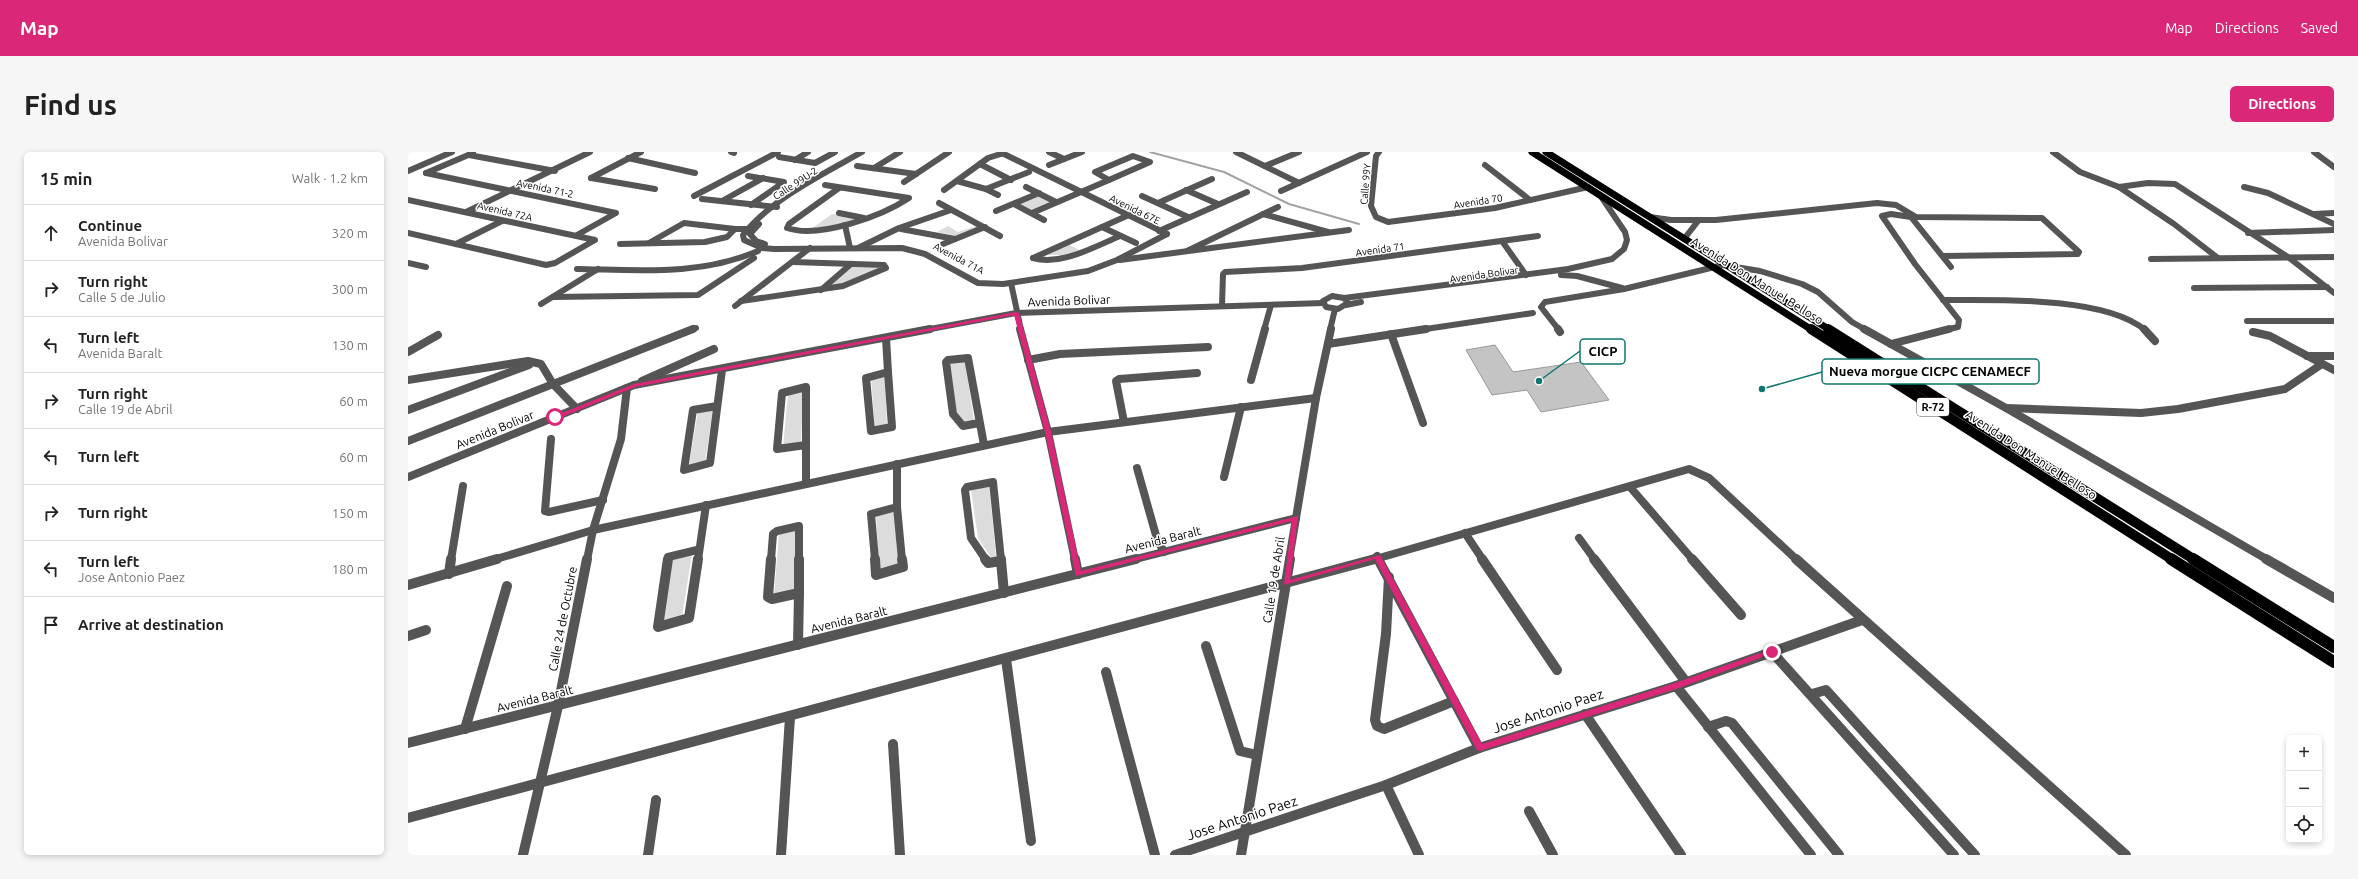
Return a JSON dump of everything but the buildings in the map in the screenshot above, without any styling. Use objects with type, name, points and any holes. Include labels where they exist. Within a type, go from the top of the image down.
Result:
[{"type":"main road","name":"Avenida Don Manuel Belloso","points":[[1532,152],[1600,195],[1719,266],[2334,647]]},
{"type":"main road","name":"Avenida Don Manuel Belloso","points":[[1546,152],[1684,239],[1719,266],[2334,662]]},
{"type":"street","points":[[408,171],[452,152]]},
{"type":"street","points":[[468,155],[476,152]]},
{"type":"street","points":[[466,212],[513,191],[590,152]]},
{"type":"street","points":[[641,152],[591,178],[655,189]]},
{"type":"street","points":[[794,160],[808,152]]},
{"type":"street","points":[[694,196],[778,155],[794,160],[815,163],[835,152]]},
{"type":"street","name":"Calle 99U-2","points":[[748,232],[778,207],[862,152]]},
{"type":"street","name":"Calle 99U-2","points":[[778,207],[868,152]]},
{"type":"street","points":[[874,168],[900,152]]},
{"type":"street","points":[[904,182],[949,152]]},
{"type":"street","points":[[944,190],[988,158],[1004,152]]},
{"type":"street","name":"Avenida 67E","points":[[1004,152],[1163,231]]},
{"type":"street","points":[[1049,152],[1064,159]]},
{"type":"street","points":[[1049,165],[1082,152]]},
{"type":"street","points":[[1236,152],[1299,183]]},
{"type":"street","points":[[1264,166],[1300,152]]},
{"type":"street","points":[[1281,191],[1367,152],[1378,154]]},
{"type":"street","points":[[2053,152],[2080,172],[2119,187],[2124,192],[2174,224],[2218,258]]},
{"type":"street","points":[[2314,152],[2334,167]]},
{"type":"street","name":"Calle 99Y","points":[[1372,214],[1371,206],[1378,154]]},
{"type":"street","points":[[468,155],[555,170]]},
{"type":"street","name":"Avenida 71-2","points":[[468,155],[426,173],[616,213],[577,235]]},
{"type":"street","points":[[1032,213],[1110,180],[1150,162],[1133,156],[1095,172],[1110,180]]},
{"type":"street","points":[[628,158],[695,173]]},
{"type":"street","points":[[980,164],[1011,180]]},
{"type":"street","points":[[1485,165],[1530,200]]},
{"type":"street","points":[[857,166],[916,174]]},
{"type":"street","points":[[986,189],[1029,172]]},
{"type":"street","points":[[748,176],[784,182],[751,205]]},
{"type":"street","points":[[722,201],[763,178]]},
{"type":"street","points":[[1158,203],[1212,179]]},
{"type":"street","points":[[956,181],[986,189],[998,195]]},
{"type":"street","points":[[2119,187],[2148,183],[2175,184],[2247,233],[2288,257],[2334,293]]},
{"type":"street","points":[[825,185],[909,198],[865,218],[845,225],[809,231],[790,230],[787,228],[789,224],[839,188]]},
{"type":"street","points":[[1026,187],[1056,202]]},
{"type":"street","name":"Avenida 70","points":[[1372,214],[1377,219],[1388,222],[1495,208],[1588,187]]},
{"type":"street","points":[[2244,187],[2268,193],[2334,224]]},
{"type":"street","points":[[1186,190],[1218,204]]},
{"type":"street","points":[[1116,260],[1188,217],[1247,192]]},
{"type":"street","points":[[996,211],[1039,193]]},
{"type":"street","points":[[1335,309],[1327,308],[1323,303],[1329,297],[1344,298],[1526,275],[1568,269],[1612,259],[1624,249],[1627,240],[1625,232],[1600,195]]},
{"type":"street","points":[[1142,196],[1188,217]]},
{"type":"street","points":[[702,199],[778,207]]},
{"type":"street","name":"Avenida 72A","points":[[408,200],[595,240],[593,243],[555,263],[546,265],[456,244]]},
{"type":"street","points":[[939,203],[1000,236]]},
{"type":"street","points":[[1014,204],[1044,220]]},
{"type":"street","points":[[1648,217],[1674,221],[1698,221],[1859,204],[1896,205],[1911,216],[1951,266]]},
{"type":"street","points":[[1183,253],[1278,207]]},
{"type":"street","points":[[859,246],[899,228],[951,210]]},
{"type":"street","points":[[839,213],[865,218]]},
{"type":"street","points":[[2313,214],[2334,213]]},
{"type":"street","points":[[1120,236],[1076,255],[1039,259],[1033,258],[1131,214]]},
{"type":"street","points":[[1263,214],[1332,233]]},
{"type":"street","points":[[1890,344],[1958,327],[1958,320],[1882,218],[1885,215],[2042,218],[2079,252],[2078,254],[1943,256]]},
{"type":"street","points":[[408,233],[456,244],[502,221]]},
{"type":"street","points":[[1684,239],[1698,221]]},
{"type":"street","points":[[647,244],[684,222],[748,232]]},
{"type":"street","points":[[845,225],[850,247]]},
{"type":"street","points":[[943,244],[985,227]]},
{"type":"street","points":[[1102,227],[1136,243]]},
{"type":"street","points":[[899,228],[955,239]]},
{"type":"street","points":[[620,244],[705,242],[726,237],[736,230]]},
{"type":"street","points":[[1116,260],[1183,253],[1349,230]]},
{"type":"street","points":[[2247,233],[2334,230]]},
{"type":"street","name":"Avenida 71A","points":[[748,232],[756,241],[769,245],[811,247]]},
{"type":"street","name":"Avenida 71A","points":[[748,232],[749,244],[762,248],[859,246],[908,249],[930,257],[970,280],[994,284],[1011,283],[1088,271],[1116,260]]},
{"type":"street","name":"Avenida 71","points":[[1222,306],[1224,273],[1302,268],[1538,236]]},
{"type":"street","points":[[1502,241],[1526,275]]},
{"type":"street","points":[[577,269],[680,269],[717,264],[746,256],[769,245]]},
{"type":"street","points":[[735,306],[811,247]]},
{"type":"street","points":[[2151,258],[2334,257]]},
{"type":"street","points":[[553,297],[694,296],[702,293],[754,258]]},
{"type":"street","points":[[741,301],[820,291],[849,284],[886,268],[884,265],[793,262]]},
{"type":"street","points":[[408,263],[426,267]]},
{"type":"street","points":[[717,264],[732,272]]},
{"type":"street","points":[[820,291],[851,264]]},
{"type":"street","points":[[1560,332],[1541,307],[1545,302],[1624,289],[1719,266],[1780,277],[1818,292],[1852,322],[2006,408],[2334,598]]},
{"type":"street","points":[[541,304],[599,269]]},
{"type":"street","points":[[1568,269],[1637,286]]},
{"type":"street","name":"Avenida Bolivar","points":[[1335,309],[1346,305],[1562,274],[1577,276],[1624,289]]},
{"type":"street","points":[[1011,283],[1016,313],[1048,432],[1078,574]]},
{"type":"street","points":[[2194,288],[2334,287]]},
{"type":"street","points":[[1344,298],[1348,301],[1346,305]]},
{"type":"street","points":[[1943,300],[2010,301],[2115,314],[2138,325],[2155,341]]},
{"type":"street","name":"Avenida Bolivar","points":[[408,477],[630,386],[722,370],[1016,313],[1323,303]]},
{"type":"street","points":[[1251,380],[1272,305]]},
{"type":"street","name":"Calle 19 de Abril","points":[[1241,855],[1316,398],[1335,309]]},
{"type":"street","points":[[1328,344],[1533,313]]},
{"type":"street","points":[[2247,321],[2334,321]]},
{"type":"street","points":[[408,441],[696,328]]},
{"type":"street","points":[[2254,332],[2270,336],[2334,370]]},
{"type":"street","points":[[1391,334],[1423,423]]},
{"type":"street","points":[[408,352],[438,335]]},
{"type":"street","points":[[886,338],[889,372],[892,427],[871,431],[866,378],[889,372]]},
{"type":"street","points":[[1028,360],[1060,354],[1208,347]]},
{"type":"street","points":[[630,386],[714,349]]},
{"type":"street","points":[[2306,356],[2334,356]]},
{"type":"street","points":[[979,423],[963,426],[954,415],[947,361],[968,358],[984,445]]},
{"type":"street","points":[[408,380],[528,362],[537,362],[541,364],[553,384],[577,409]]},
{"type":"street","points":[[408,410],[537,362]]},
{"type":"street","points":[[2006,408],[2141,413],[2178,409],[2285,389],[2322,364]]},
{"type":"street","points":[[717,406],[692,410],[684,470],[710,463],[722,370]]},
{"type":"street","points":[[1124,422],[1116,381],[1119,379],[1197,373]]},
{"type":"street","name":"Calle 24 de Octubre","points":[[523,855],[558,706],[593,530],[621,439],[630,386]]},
{"type":"street","points":[[806,445],[777,449],[782,393],[807,387],[806,484]]},
{"type":"street","points":[[408,586],[593,530],[984,445],[1048,432],[1316,398]]},
{"type":"street","points":[[1224,477],[1241,407]]},
{"type":"street","points":[[550,439],[545,511],[549,512],[603,500]]},
{"type":"street","points":[[897,464],[897,507],[903,567],[876,575],[871,514],[897,507]]},
{"type":"street","points":[[1136,468],[1157,539],[1164,552]]},
{"type":"street","points":[[408,818],[1286,584],[1377,556],[1465,533],[1689,468],[1698,471],[1709,478],[1862,620],[2126,855]]},
{"type":"street","points":[[1001,561],[988,563],[971,538],[965,490],[967,487],[993,482],[1001,561],[1004,593]]},
{"type":"street","points":[[449,574],[463,486]]},
{"type":"street","points":[[1630,486],[1741,615]]},
{"type":"street","points":[[698,550],[668,557],[658,627],[689,618],[698,550],[706,505]]},
{"type":"street","name":"Avenida Baralt","points":[[408,743],[1296,518]]},
{"type":"street","points":[[798,645],[800,593],[800,528],[798,526],[777,531],[773,534],[768,597],[772,599],[800,593]]},
{"type":"street","points":[[1465,533],[1557,670]]},
{"type":"street","points":[[1579,538],[1665,656],[1708,727],[1811,855]]},
{"type":"street","points":[[1377,556],[1480,748]]},
{"type":"street","points":[[1389,577],[1386,634],[1375,720],[1377,726],[1384,728],[1454,701]]},
{"type":"street","points":[[466,729],[507,586]]},
{"type":"street","name":"Jose Antonio Paez","points":[[1175,855],[1386,785],[1480,748],[1681,684],[1862,620]]},
{"type":"street","points":[[408,636],[426,630]]},
{"type":"street","points":[[1206,646],[1240,751],[1257,755]]},
{"type":"street","points":[[1772,652],[1812,694],[1954,855]]},
{"type":"street","points":[[1006,659],[1031,841]]},
{"type":"street","points":[[1106,672],[1155,855]]},
{"type":"street","points":[[1812,694],[1826,690],[1975,855]]},
{"type":"street","points":[[1585,714],[1681,855]]},
{"type":"street","points":[[781,855],[790,717]]},
{"type":"street","points":[[1708,727],[1726,721],[1732,723],[1838,855]]},
{"type":"street","points":[[893,744],[900,855]]},
{"type":"street","points":[[1386,785],[1419,855]]},
{"type":"street","points":[[648,855],[656,800]]},
{"type":"street","points":[[1529,811],[1553,855]]},
{"type":"shaded area","points":[[1038,196],[1051,203],[1032,210],[1019,204]]},
{"type":"shaded area","points":[[832,214],[860,218],[850,223],[811,229]]},
{"type":"shaded area","points":[[948,226],[958,232],[976,226],[978,228],[955,236],[937,232]]},
{"type":"shaded area","points":[[1068,244],[1081,251],[1069,255],[1042,255]]},
{"type":"shaded area","points":[[850,267],[883,268],[843,284],[828,287]]},
{"type":"shaded area","points":[[965,361],[974,421],[963,423],[956,416],[949,363]]},
{"type":"shaded area","points":[[885,375],[887,426],[875,429],[871,378]]},
{"type":"shaded area","points":[[803,391],[801,443],[783,446],[788,394]]},
{"type":"shaded area","points":[[713,409],[705,463],[689,466],[698,411]]},
{"type":"shaded area","points":[[989,486],[996,557],[992,559],[978,538],[971,490]]},
{"type":"shaded area","points":[[894,510],[898,566],[879,571],[876,515]]},
{"type":"shaded area","points":[[796,530],[795,591],[774,595],[779,534]]},
{"type":"shaded area","points":[[692,554],[682,617],[663,623],[673,557]]},
{"type":"waterway","points":[[1150,152],[1224,172],[1289,204],[1359,224]]},
{"type":"place","name":"CICP","points":[[1539,381]]},
{"type":"place","name":"Nueva morgue CICPC CENAMECF","points":[[1762,389]]},
{"type":"route","points":[[555,417],[634,385],[722,370],[1016,313],[1048,432],[1078,574],[1296,518],[1286,584],[1377,556],[1480,748],[1676,686],[1772,652]]}]
